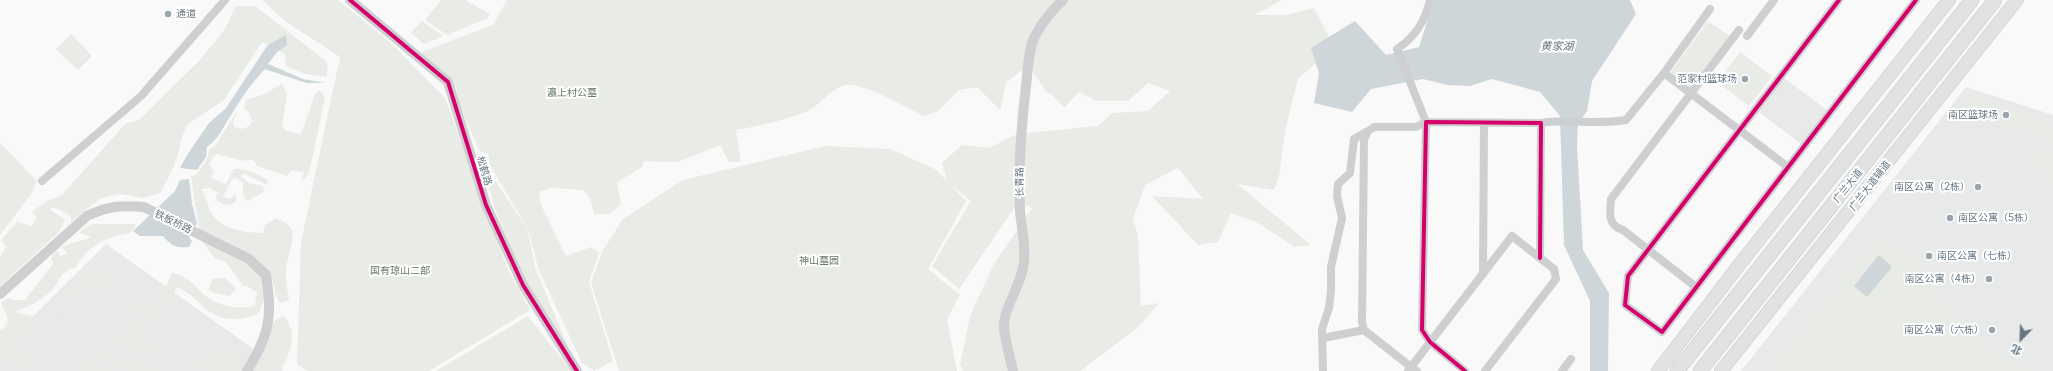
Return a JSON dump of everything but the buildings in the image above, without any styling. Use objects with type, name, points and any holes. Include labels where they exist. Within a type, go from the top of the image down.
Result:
[{"type":"main road","points":[[1658,371],[1753,246],[1949,0]]},
{"type":"main road","name":"广兰大道","points":[[1677,371],[1972,0]]},
{"type":"main road","name":"广兰大道","points":[[1700,371],[1995,0]]},
{"type":"main road","name":"广兰大道辅道","points":[[1721,371],[2018,0]]},
{"type":"street","points":[[42,181],[141,96],[225,0]]},
{"type":"street","name":"松鹤路","points":[[350,0],[448,82],[486,205],[523,285],[577,371]]},
{"type":"street","name":"长青路","points":[[1013,371],[1004,326],[1010,304],[1022,276],[1024,262],[1025,243],[1020,210],[1020,146],[1029,64],[1035,36],[1045,20],[1063,0]]},
{"type":"street","points":[[1430,0],[1419,29],[1408,42],[1397,49],[1426,122],[1422,330],[1430,342],[1465,371]]},
{"type":"street","points":[[1747,36],[1774,0]]},
{"type":"street","points":[[1839,0],[1628,276],[1625,305],[1662,332],[1916,0]]},
{"type":"street","points":[[1323,371],[1323,322],[1329,308],[1332,291],[1330,267],[1342,218],[1337,196],[1338,184],[1350,174],[1354,139],[1374,127],[1416,127],[1426,122],[1541,123],[1558,121],[1606,123],[1626,120],[1664,73],[1710,9]]},
{"type":"street","points":[[1696,287],[1623,230],[1613,226],[1610,219],[1611,199],[1739,30]]},
{"type":"street","points":[[1664,73],[1788,167]]},
{"type":"street","points":[[1483,274],[1484,123]]},
{"type":"street","points":[[1540,258],[1541,123]]},
{"type":"street","points":[[1368,131],[1364,140],[1362,322],[1364,330],[1412,370],[1430,342],[1512,236],[1554,269],[1556,279],[1485,371]]},
{"type":"street","name":"铁板桥路","points":[[0,294],[87,216],[105,207],[126,205],[144,207],[249,260],[266,275],[270,307],[268,331],[247,371]]},
{"type":"street","points":[[1323,338],[1364,330]]},
{"type":"street","points":[[1562,371],[1571,359]]},
{"type":"shaded area","points":[[1784,78],[1827,110],[1801,144],[1759,112]]},
{"type":"shaded area","points":[[1966,87],[2053,115],[2053,371],[1741,371]]},
{"type":"shaded area","points":[[106,244],[283,370],[0,371],[0,349]]},
{"type":"green space","name":"国有琼山二部","points":[[262,0],[338,0],[391,43],[445,98],[507,268],[530,310],[429,371],[308,371],[297,365],[301,242],[340,57],[285,21]]},
{"type":"green space","points":[[441,0],[465,0],[490,14],[488,18],[447,35],[425,20]]},
{"type":"green space","points":[[507,0],[1282,0],[1254,15],[1286,15],[1314,8],[1334,47],[1298,79],[1286,127],[1279,176],[1274,190],[1237,184],[1311,245],[1295,247],[1256,222],[1231,213],[1218,242],[1198,245],[1152,196],[1203,199],[1178,168],[1145,185],[1133,219],[1138,235],[1141,306],[1159,303],[1137,328],[1080,371],[963,371],[960,365],[970,316],[994,264],[1032,208],[1019,201],[959,289],[932,266],[971,201],[951,185],[966,201],[928,269],[960,295],[947,319],[957,371],[619,371],[591,283],[602,252],[623,219],[683,180],[825,146],[890,149],[935,169],[947,181],[942,163],[962,145],[989,148],[1017,134],[1098,126],[1112,113],[1148,111],[1170,91],[1148,83],[1128,101],[1097,101],[1079,92],[1064,108],[1051,93],[1048,94],[1028,65],[1006,83],[1000,110],[977,87],[959,90],[938,111],[924,116],[868,89],[859,86],[845,85],[834,90],[815,107],[803,113],[774,122],[736,130],[741,162],[729,162],[720,145],[678,162],[644,161],[642,167],[617,182],[621,204],[610,214],[594,214],[591,201],[584,190],[552,188],[539,192],[541,205],[566,256],[591,247],[599,253],[589,282],[613,361],[594,371],[582,363],[538,268],[529,231],[490,165],[488,153],[480,152],[460,106],[456,87],[419,53],[493,25]]},
{"type":"green space","points":[[236,6],[255,6],[326,61],[328,69],[326,77],[305,74],[286,66],[285,54],[262,42],[224,100],[188,124],[181,139],[173,168],[160,193],[143,198],[120,194],[101,198],[71,222],[71,216],[53,207],[50,210],[65,219],[60,231],[0,286],[0,258],[6,247],[1,240],[17,222],[32,226],[37,217],[32,212],[47,201],[62,195],[125,124],[139,120],[200,60],[225,29]]},
{"type":"green space","points":[[422,21],[443,36],[424,44],[411,33]]},
{"type":"green space","points":[[1708,21],[1731,37],[1692,88],[1670,73]]},
{"type":"green space","points":[[71,34],[92,56],[78,70],[56,49]]},
{"type":"green space","name":"范家村篮球场","points":[[1740,52],[1772,76],[1749,106],[1717,82]]},
{"type":"green space","points":[[282,84],[287,94],[282,126],[286,131],[301,134],[315,94],[320,90],[325,98],[310,169],[306,177],[301,181],[304,171],[300,172],[292,170],[287,176],[257,166],[254,161],[248,159],[245,161],[216,154],[209,163],[214,173],[211,178],[226,184],[234,169],[247,171],[257,174],[268,181],[267,185],[245,174],[240,176],[249,183],[263,186],[264,192],[247,201],[243,194],[243,182],[236,178],[232,179],[223,197],[230,199],[235,194],[237,199],[233,204],[228,205],[217,201],[216,195],[220,194],[210,188],[201,189],[215,218],[234,229],[263,233],[265,225],[275,219],[284,222],[290,227],[292,240],[286,275],[289,300],[280,303],[276,297],[274,284],[271,278],[257,262],[238,249],[199,229],[191,176],[196,175],[206,161],[210,148],[214,147],[238,110],[233,122],[235,127],[242,129],[250,126],[252,120],[249,113],[244,108],[246,100],[264,94]]},
{"type":"green space","name":"南区篮球场","points":[[1973,92],[2008,108],[2053,125],[2053,141],[2000,122],[1967,107]]},
{"type":"green space","points":[[2015,142],[2053,156],[2053,189],[2031,158]]},
{"type":"green space","points":[[0,143],[37,181],[31,194],[0,235]]},
{"type":"green space","points":[[481,159],[528,230],[535,267],[571,355],[527,284],[495,209]]},
{"type":"green space","points":[[92,224],[136,224],[130,233],[114,236],[96,244],[82,257],[76,267],[62,275],[54,288],[46,296],[33,304],[14,312],[39,317],[39,322],[21,341],[23,351],[31,355],[41,364],[40,371],[29,371],[3,356],[0,358],[0,330],[7,324],[8,321],[1,302],[8,298],[14,300],[25,300],[53,264],[51,258],[57,250],[60,256],[67,254],[62,247],[91,237],[79,233]]},
{"type":"green space","points":[[1878,236],[1909,252],[1927,272],[1948,309],[1986,350],[2002,360],[2029,371],[1768,371]]},
{"type":"green space","points":[[199,238],[248,264],[263,278],[265,298],[258,314],[238,319],[218,316],[206,309],[189,294],[176,287],[171,308],[158,313],[143,332],[144,343],[139,349],[127,349],[115,341],[133,314],[147,318],[150,316],[121,303],[123,299],[152,310],[157,306],[172,273],[183,276],[207,297],[218,303],[230,307],[243,308],[255,305],[257,292],[247,286],[243,286],[226,262],[215,258]]},
{"type":"green space","points":[[98,264],[106,274],[104,288],[106,300],[86,285],[58,314],[53,308],[91,267]]},
{"type":"green space","points":[[225,278],[236,288],[230,296],[214,293],[208,289],[213,279]]},
{"type":"green space","points":[[283,316],[291,328],[292,336],[290,351],[284,365],[280,371],[256,371],[274,321]]},
{"type":"green space","points":[[528,316],[571,371],[436,371]]},
{"type":"green space","points":[[99,323],[92,336],[96,344],[101,348],[106,348],[133,364],[139,351],[146,345],[158,328],[151,355],[153,371],[126,371],[96,354],[89,345],[89,336]]},
{"type":"green space","points":[[226,341],[230,353],[238,358],[242,365],[239,371],[191,370],[189,356],[212,356]]},
{"type":"green space","points":[[80,356],[88,357],[112,371],[72,371],[76,360],[80,365],[84,362]]},
{"type":"water","name":"黄家湖","points":[[1434,0],[1630,0],[1636,14],[1592,81],[1587,111],[1578,124],[1577,146],[1583,250],[1609,293],[1608,371],[1590,371],[1590,301],[1564,245],[1560,116],[1540,92],[1492,79],[1470,86],[1447,85],[1423,79],[1371,89],[1352,112],[1314,103],[1319,73],[1311,48],[1355,21],[1386,55],[1419,47]]},
{"type":"water","points":[[286,35],[287,45],[277,52],[268,64],[303,79],[325,83],[306,83],[265,69],[247,91],[218,137],[207,147],[206,157],[197,170],[180,168],[209,123],[226,108],[267,46]]},
{"type":"water","points":[[189,179],[192,204],[197,223],[189,237],[192,241],[189,247],[174,246],[163,236],[140,236],[133,231],[175,191],[180,180]]},
{"type":"water","points":[[1879,255],[1892,267],[1867,297],[1854,286]]},
{"type":"cycle path","points":[[350,0],[448,82],[486,205],[523,285],[577,371]]},
{"type":"cycle path","points":[[1839,0],[1628,276],[1625,305],[1662,332],[1916,0]]},
{"type":"cycle path","points":[[1465,371],[1430,342],[1422,330],[1426,122],[1541,123],[1540,258]]},
{"type":"place","name":"通道","points":[[168,14]]},
{"type":"place","name":"范家村篮球场","points":[[1745,79]]},
{"type":"place","name":"南区篮球场","points":[[2006,115]]},
{"type":"place","name":"南区公寓（2栋）","points":[[1978,187]]},
{"type":"place","name":"南区公寓（5栋）","points":[[1950,218]]},
{"type":"place","name":"南区公寓（七栋）","points":[[1929,256]]},
{"type":"place","name":"南区公寓（4栋）","points":[[1989,279]]},
{"type":"place","name":"南区公寓（六栋）","points":[[1992,330]]},
{"type":"park label","name":"瀛上村公墓","points":[[572,93]]},
{"type":"park label","name":"神山墓园","points":[[819,261]]}]
